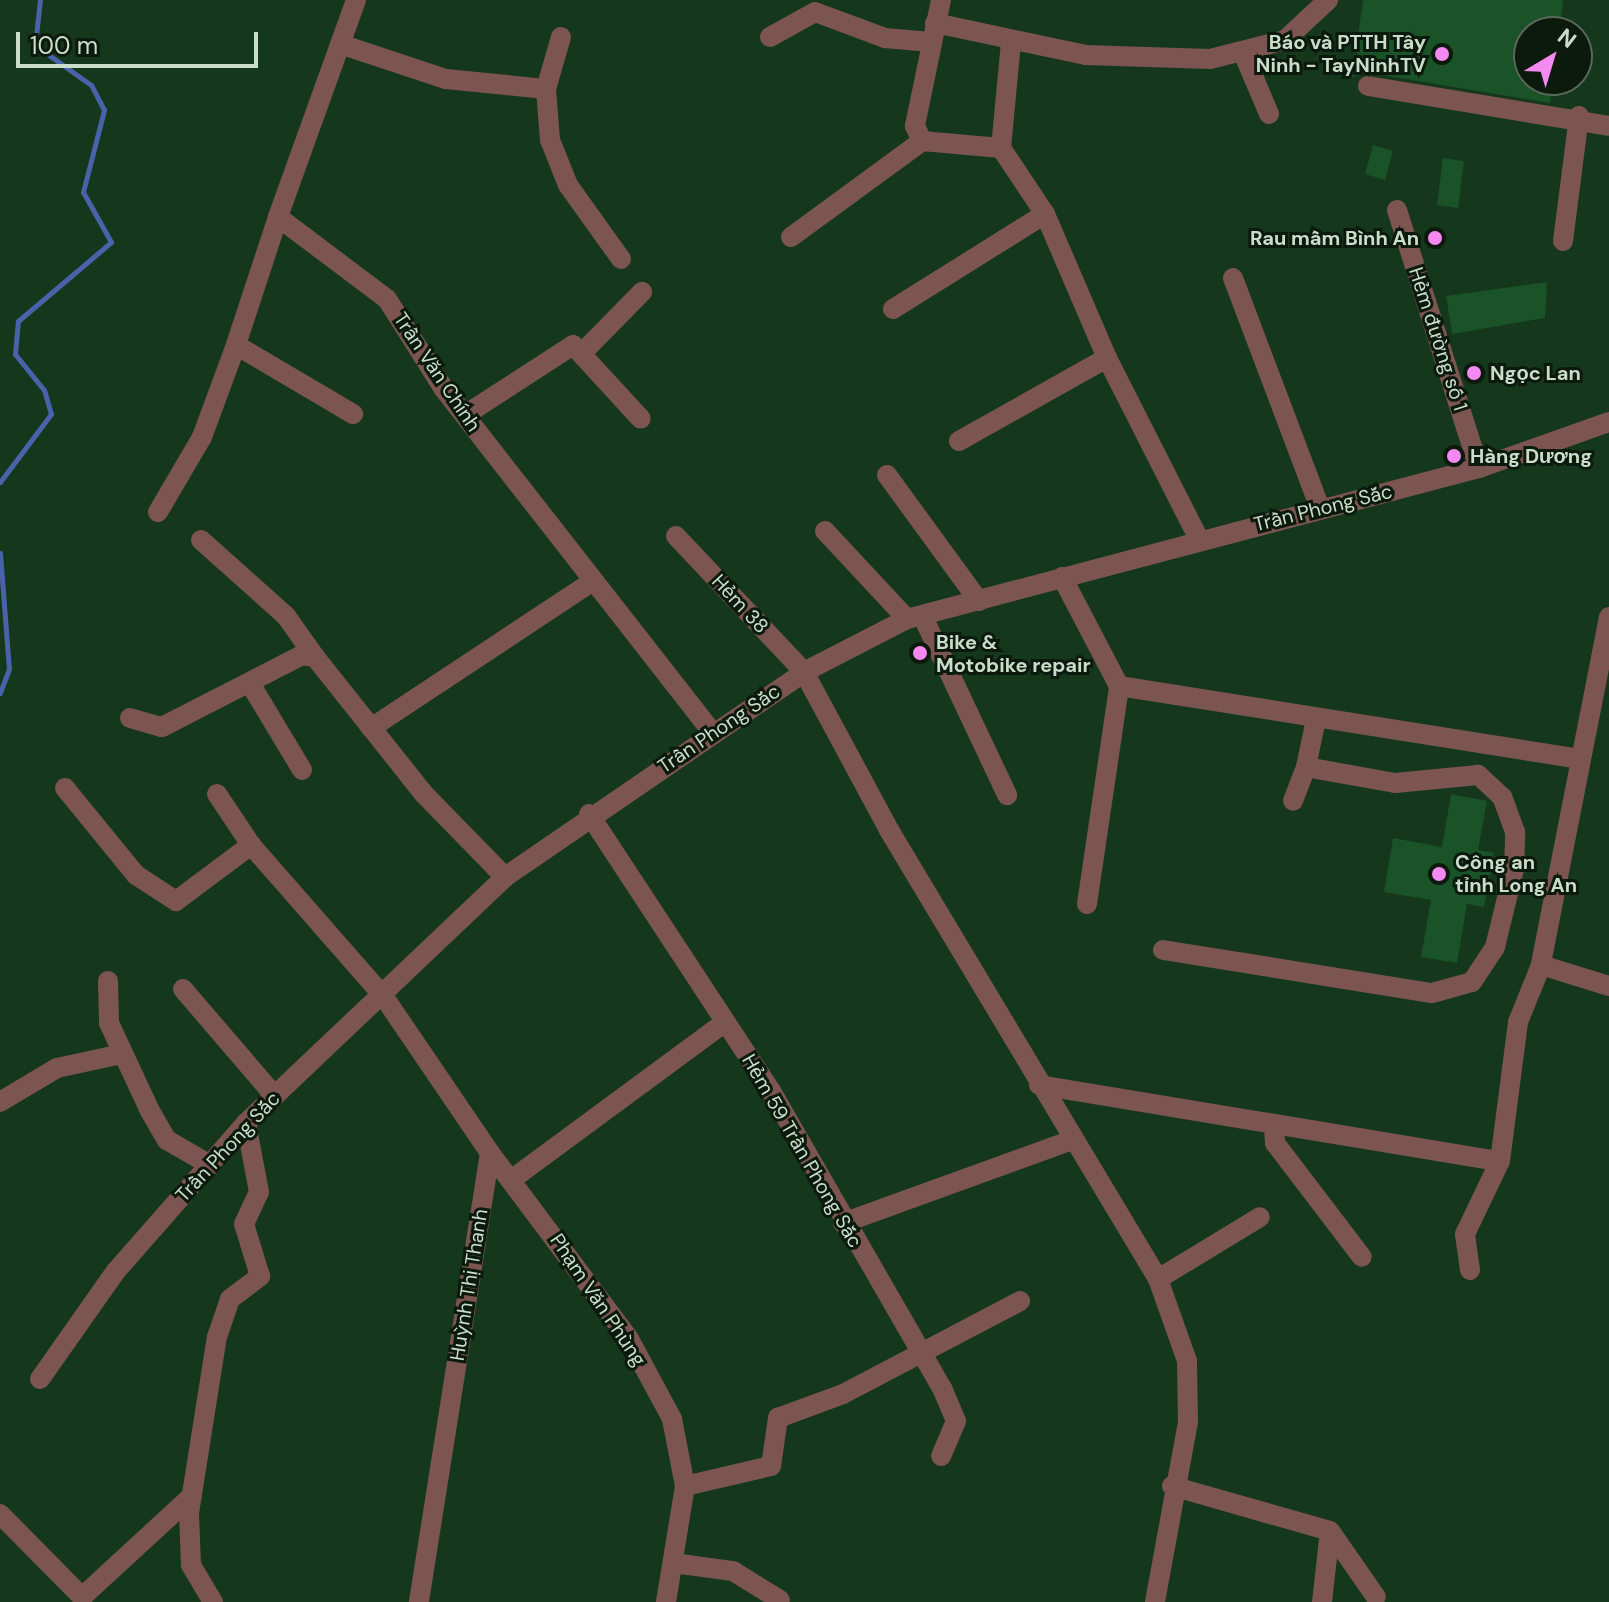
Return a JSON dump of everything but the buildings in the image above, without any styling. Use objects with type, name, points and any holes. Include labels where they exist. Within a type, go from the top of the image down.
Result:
[{"type":"street","points":[[158,512],[202,437],[278,217],[343,45],[356,0]]},
{"type":"street","points":[[922,141],[915,126],[941,0]]},
{"type":"street","points":[[770,37],[815,12],[885,38],[933,32],[1129,58],[1244,55],[1285,40],[1328,0]]},
{"type":"street","points":[[561,37],[546,89],[550,140],[568,185],[621,259]]},
{"type":"street","points":[[1011,42],[1001,148],[1045,214],[1107,358],[1199,539]]},
{"type":"street","points":[[343,45],[446,79],[546,89]]},
{"type":"street","points":[[1244,55],[1269,114]]},
{"type":"street","points":[[1368,86],[1579,116],[1609,126]]},
{"type":"street","points":[[1563,241],[1579,116]]},
{"type":"street","points":[[791,237],[922,141],[1001,148]]},
{"type":"street","name":"Hẻm đường số 1","points":[[1397,210],[1479,468]]},
{"type":"street","points":[[893,309],[1045,214]]},
{"type":"street","name":"Trần Văn Chính","points":[[278,217],[387,299],[465,415],[592,582],[714,734]]},
{"type":"street","points":[[1233,278],[1320,508]]},
{"type":"street","points":[[584,351],[642,292]]},
{"type":"street","points":[[236,345],[353,414]]},
{"type":"street","points":[[465,415],[561,348],[584,351],[641,419]]},
{"type":"street","points":[[959,441],[1107,358]]},
{"type":"street","name":"Trần Phong Sắc","points":[[40,1379],[116,1271],[246,1123],[384,997],[505,877],[589,814],[804,672],[915,618],[1199,539],[1479,468],[1609,422]]},
{"type":"street","points":[[887,475],[979,601]]},
{"type":"street","points":[[825,531],[915,618],[1007,795]]},
{"type":"street","name":"Hẻm 38","points":[[676,536],[804,672],[1039,1085],[1158,1279],[1187,1361],[1188,1422],[1172,1486],[1155,1602]]},
{"type":"street","points":[[201,540],[286,616],[371,728],[505,877]]},
{"type":"street","points":[[1062,577],[1119,686],[1087,904]]},
{"type":"street","points":[[371,728],[592,582]]},
{"type":"street","points":[[1470,1270],[1465,1234],[1500,1161],[1518,1022],[1541,965],[1579,759],[1602,682],[1609,617]]},
{"type":"street","points":[[130,718],[162,727],[251,685],[302,655],[315,657]]},
{"type":"street","points":[[251,685],[302,770]]},
{"type":"street","points":[[1119,686],[1579,759]]},
{"type":"street","points":[[1293,801],[1306,767],[1316,719]]},
{"type":"street","points":[[1163,950],[1432,993],[1472,982],[1495,947],[1514,869],[1515,832],[1502,797],[1478,775],[1395,783],[1306,767]]},
{"type":"street","points":[[65,788],[136,875],[176,901],[251,845]]},
{"type":"street","points":[[217,794],[251,845],[384,997],[490,1153]]},
{"type":"street","name":"Hẻm 59 Trần Phong Sắc","points":[[589,814],[724,1023],[922,1353],[956,1421],[941,1456]]},
{"type":"street","points":[[1541,965],[1609,986]]},
{"type":"street","points":[[108,981],[109,1023],[167,1140],[210,1165]]},
{"type":"street","points":[[183,989],[274,1095]]},
{"type":"street","points":[[511,1180],[724,1023]]},
{"type":"street","points":[[0,1102],[57,1068],[122,1054]]},
{"type":"street","points":[[1039,1085],[1274,1128],[1500,1161]]},
{"type":"street","points":[[213,1602],[191,1565],[192,1496],[217,1337],[230,1299],[260,1276],[244,1224],[259,1192],[246,1123]]},
{"type":"street","points":[[1274,1128],[1275,1143],[1362,1257]]},
{"type":"street","points":[[843,1223],[1072,1140]]},
{"type":"street","name":"Phạm Văn Phùng","points":[[490,1153],[629,1339],[672,1419],[685,1486],[666,1602]]},
{"type":"street","name":"Huỳnh Thị Thanh","points":[[419,1602],[490,1153]]},
{"type":"street","points":[[1158,1279],[1260,1217]]},
{"type":"street","points":[[685,1486],[771,1466],[778,1418],[922,1353],[1020,1301]]},
{"type":"street","points":[[1172,1486],[1330,1531],[1376,1597]]},
{"type":"street","points":[[0,1514],[82,1597],[192,1496]]},
{"type":"street","points":[[1322,1602],[1330,1531]]},
{"type":"street","points":[[673,1563],[733,1571],[780,1600]]},
{"type":"waterway","points":[[0,482],[51,414],[44,390],[15,354],[18,321],[111,242],[83,192],[104,110],[91,85],[35,45],[40,0]]},
{"type":"waterway","points":[[0,553],[9,669],[0,693]]},
{"type":"place","name":"Báo và PTTH Tây Ninh - TayNinhTV","points":[[1442,54]]},
{"type":"place","name":"Rau mầm Bình An","points":[[1435,238]]},
{"type":"place","name":"Ngọc Lan","points":[[1474,373]]},
{"type":"place","name":"Hàng Dương","points":[[1454,456]]},
{"type":"place","name":"Bike & Motobike repair","points":[[920,653]]},
{"type":"place","name":"Công an tỉnh Long An","points":[[1439,874]]}]
